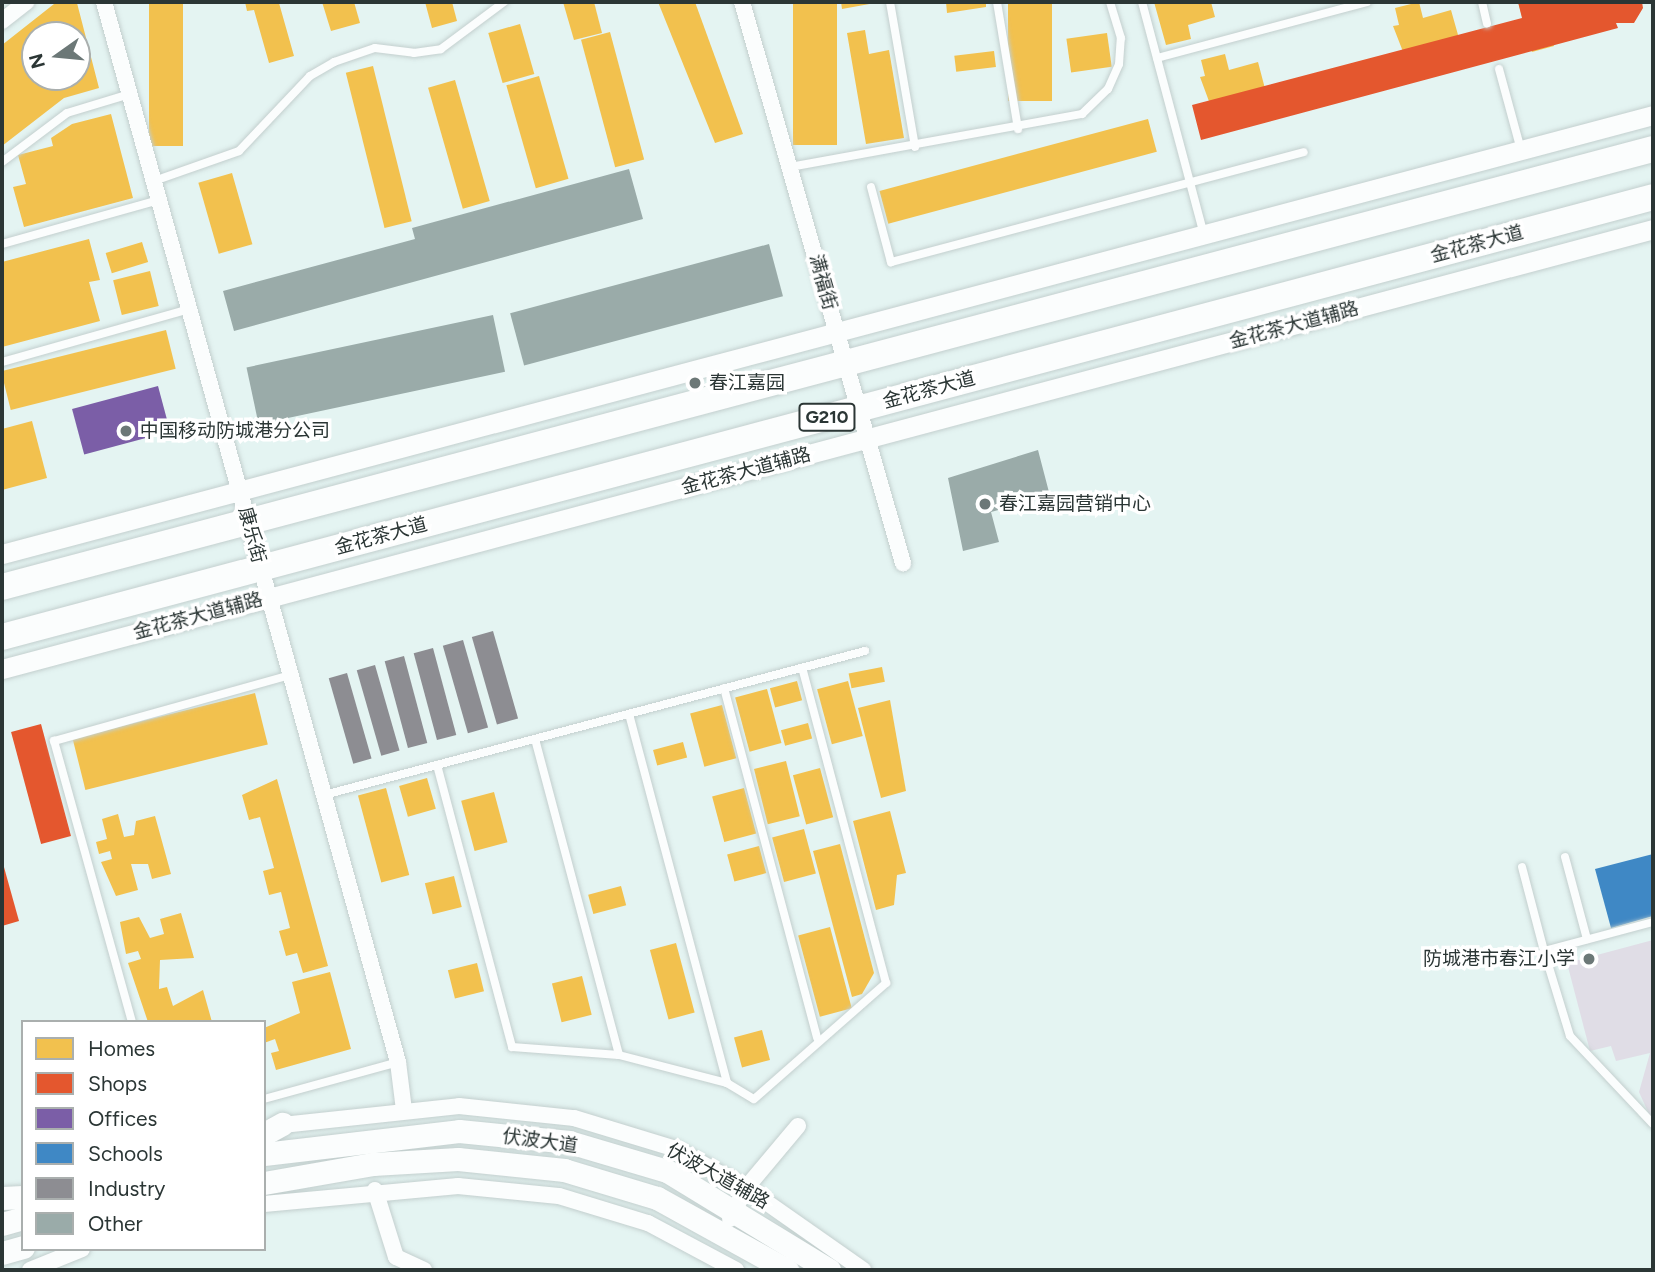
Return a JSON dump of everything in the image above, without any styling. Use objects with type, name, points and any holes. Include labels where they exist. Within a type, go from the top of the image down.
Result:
[{"type":"highway","name":"G210","points":[[2,587],[1653,149]]},
{"type":"highway","name":"金花茶大道","points":[[2,637],[1653,197]]},
{"type":"main road","name":"伏波大道","points":[[266,1154],[459,1131],[569,1142],[667,1171],[741,1198],[828,1270]]},
{"type":"main road","name":"伏波大道","points":[[266,1183],[446,1160],[538,1167],[657,1198],[723,1231],[787,1270]]},
{"type":"main road","points":[[2,1196],[21,1197]]},
{"type":"main road","points":[[2,1224],[21,1219]]},
{"type":"main road","points":[[2,1252],[21,1247]]},
{"type":"street","name":"康乐街","points":[[104,2],[398,1062],[404,1110]]},
{"type":"street","name":"满福街","points":[[742,2],[903,563]]},
{"type":"street","points":[[2,554],[1653,115]]},
{"type":"street","name":"金花茶大道辅路","points":[[2,669],[1653,229]]},
{"type":"street","name":"伏波大道辅路","points":[[270,1129],[404,1110],[459,1106],[574,1118],[676,1149],[741,1198],[863,1270]]},
{"type":"street","points":[[711,1255],[741,1198],[798,1126]]},
{"type":"street","points":[[266,1204],[376,1190],[458,1186],[559,1196],[648,1223],[736,1270]]},
{"type":"street","points":[[2,1196],[21,1190]]},
{"type":"street","points":[[376,1190],[396,1256],[425,1270]]},
{"type":"street","points":[[30,1270],[77,1251]]},
{"type":"lane","points":[[154,181],[239,151],[310,76],[334,62],[375,48],[441,49],[504,2]]},
{"type":"lane","points":[[890,2],[915,146]]},
{"type":"lane","points":[[997,2],[1018,129]]},
{"type":"lane","points":[[790,167],[1072,119],[1108,89],[1121,51],[1110,2]]},
{"type":"lane","points":[[1142,2],[1204,235]]},
{"type":"lane","points":[[1157,58],[1367,2]]},
{"type":"lane","points":[[1482,2],[1487,23]]},
{"type":"lane","points":[[1499,69],[1521,150]]},
{"type":"lane","points":[[2,162],[67,113],[130,94]]},
{"type":"lane","points":[[871,187],[891,262],[1304,152]]},
{"type":"lane","points":[[2,244],[159,200]]},
{"type":"lane","points":[[2,362],[189,309]]},
{"type":"lane","points":[[324,795],[865,651]]},
{"type":"lane","points":[[437,765],[512,1047],[619,1055],[727,1083],[754,1099],[817,1038],[886,983],[802,668]]},
{"type":"lane","points":[[130,1020],[54,741],[291,675]]},
{"type":"lane","points":[[724,688],[817,1038]]},
{"type":"lane","points":[[629,714],[727,1083]]},
{"type":"lane","points":[[535,739],[619,1055]]},
{"type":"lane","points":[[1565,857],[1587,939]]},
{"type":"lane","points":[[1522,867],[1570,1037],[1653,1124]]},
{"type":"lane","points":[[1544,951],[1653,922]]},
{"type":"lane","points":[[266,1098],[398,1062]]},
{"type":"shaded area","points":[[1653,940],[1653,1123],[1639,1092],[1650,1053],[1616,1061],[1611,1046],[1590,1051],[1567,963]]},
{"type":"building: Homes","points":[[149,2],[183,2],[183,146],[149,146]]},
{"type":"building: Homes","points":[[245,2],[279,3],[294,56],[269,63],[254,10],[247,11]]},
{"type":"building: Homes","points":[[322,2],[354,2],[360,23],[331,31]]},
{"type":"building: Homes","points":[[425,2],[452,2],[457,21],[432,28]]},
{"type":"building: Homes","points":[[563,2],[594,2],[602,33],[574,40]]},
{"type":"building: Homes","points":[[658,2],[695,2],[743,134],[715,143]]},
{"type":"building: Homes","points":[[793,2],[837,2],[837,145],[793,145]]},
{"type":"building: Homes","points":[[841,2],[875,2],[875,3],[842,9]]},
{"type":"building: Homes","points":[[946,2],[986,2],[986,7],[947,13]]},
{"type":"building: Homes","points":[[1008,2],[1052,2],[1052,101],[1008,101]]},
{"type":"building: Homes","points":[[1154,2],[1211,2],[1215,17],[1188,25],[1191,39],[1166,45]]},
{"type":"building: Homes","points":[[1419,2],[1423,18],[1451,10],[1462,49],[1433,56],[1438,74],[1414,80],[1393,26],[1399,25],[1395,8]]},
{"type":"building: Homes","points":[[1518,2],[1575,2],[1581,26],[1561,31],[1558,22],[1548,24],[1554,46],[1532,52]]},
{"type":"building: Homes","points":[[77,3],[82,21],[32,21],[54,4]]},
{"type":"building: Homes","points":[[520,24],[534,74],[503,83],[488,33]]},
{"type":"building: Homes","points":[[21,30],[21,91],[88,91],[64,98],[2,146],[2,45]]},
{"type":"building: Homes","points":[[865,30],[869,54],[889,50],[904,138],[866,144],[847,33]]},
{"type":"building: Homes","points":[[610,32],[644,160],[615,167],[581,40]]},
{"type":"building: Homes","points":[[1107,33],[1112,67],[1071,72],[1066,39]]},
{"type":"building: Homes","points":[[994,51],[996,67],[956,72],[954,56]]},
{"type":"building: Homes","points":[[1225,54],[1229,70],[1258,62],[1268,100],[1239,108],[1244,125],[1220,131],[1200,77],[1205,76],[1201,60]]},
{"type":"building: Homes","points":[[91,57],[99,88],[91,90]]},
{"type":"building: Homes","points":[[373,66],[412,221],[385,228],[346,73]]},
{"type":"building: Homes","points":[[539,76],[568,179],[536,188],[506,85]]},
{"type":"building: Homes","points":[[455,80],[490,201],[463,209],[428,88]]},
{"type":"building: Homes","points":[[111,114],[133,198],[24,227],[13,187],[26,184],[18,155],[53,146],[51,138],[72,124]]},
{"type":"building: Homes","points":[[1148,119],[1157,152],[888,224],[879,191]]},
{"type":"building: Homes","points":[[232,173],[252,244],[219,254],[198,183]]},
{"type":"building: Homes","points":[[89,239],[100,280],[89,282],[100,321],[2,347],[2,262]]},
{"type":"building: Homes","points":[[142,242],[148,262],[112,273],[106,253]]},
{"type":"building: Homes","points":[[150,271],[159,306],[122,315],[113,280]]},
{"type":"building: Homes","points":[[166,330],[176,369],[11,410],[2,371]]},
{"type":"building: Homes","points":[[32,421],[47,478],[2,490],[2,429]]},
{"type":"building: Homes","points":[[882,667],[885,682],[851,688],[849,673]]},
{"type":"building: Homes","points":[[797,681],[802,700],[775,708],[770,688]]},
{"type":"building: Homes","points":[[848,681],[863,736],[832,744],[817,689]]},
{"type":"building: Homes","points":[[767,689],[781,743],[750,752],[735,698]]},
{"type":"building: Homes","points":[[255,693],[268,744],[85,790],[73,738]]},
{"type":"building: Homes","points":[[890,700],[906,791],[881,798],[858,708]]},
{"type":"building: Homes","points":[[722,705],[736,758],[704,767],[690,714]]},
{"type":"building: Homes","points":[[808,723],[812,738],[785,746],[781,730]]},
{"type":"building: Homes","points":[[683,742],[687,757],[657,765],[653,750]]},
{"type":"building: Homes","points":[[786,761],[800,816],[768,824],[754,769]]},
{"type":"building: Homes","points":[[820,768],[833,817],[806,825],[793,775]]},
{"type":"building: Homes","points":[[427,778],[436,809],[408,817],[399,786]]},
{"type":"building: Homes","points":[[277,779],[328,966],[303,973],[297,953],[286,956],[279,931],[290,928],[281,892],[269,895],[263,871],[274,868],[260,817],[249,820],[242,795]]},
{"type":"building: Homes","points":[[386,788],[409,875],[381,882],[358,796]]},
{"type":"building: Homes","points":[[744,788],[756,833],[724,842],[712,797]]},
{"type":"building: Homes","points":[[494,792],[507,842],[475,851],[461,801]]},
{"type":"building: Homes","points":[[890,811],[906,873],[897,875],[894,905],[876,910],[853,821]]},
{"type":"building: Homes","points":[[118,814],[124,837],[134,835],[136,821],[155,816],[171,874],[152,879],[148,864],[131,864],[138,890],[116,896],[101,862],[112,859],[110,851],[99,854],[96,842],[107,839],[102,819]]},
{"type":"building: Homes","points":[[804,829],[816,873],[784,882],[772,838]]},
{"type":"building: Homes","points":[[840,844],[874,973],[862,994],[852,997],[813,851]]},
{"type":"building: Homes","points":[[759,846],[766,873],[734,882],[727,855]]},
{"type":"building: Homes","points":[[454,876],[462,907],[433,914],[425,883]]},
{"type":"building: Homes","points":[[621,886],[626,905],[593,914],[588,895]]},
{"type":"building: Homes","points":[[181,913],[194,958],[160,960],[159,989],[167,987],[173,1006],[203,990],[211,1020],[147,1020],[128,963],[141,959],[138,951],[126,954],[120,922],[139,917],[150,938],[164,934],[160,919]]},
{"type":"building: Homes","points":[[830,927],[852,1008],[820,1017],[798,936]]},
{"type":"building: Homes","points":[[676,943],[695,1013],[669,1020],[650,950]]},
{"type":"building: Homes","points":[[477,963],[484,991],[455,998],[448,970]]},
{"type":"building: Homes","points":[[330,972],[351,1049],[276,1070],[271,1053],[279,1051],[275,1039],[266,1042],[266,1027],[300,1013],[292,982]]},
{"type":"building: Homes","points":[[582,976],[592,1015],[562,1022],[552,983]]},
{"type":"building: Homes","points":[[762,1030],[770,1060],[742,1067],[734,1038]]},
{"type":"building: Shops","points":[[1518,2],[1642,2],[1643,8],[1634,23],[1616,23],[1618,28],[1201,140],[1192,105],[1522,18]]},
{"type":"building: Shops","points":[[41,724],[71,836],[41,844],[11,732]]},
{"type":"building: Shops","points":[[2,860],[19,921],[2,926]]},
{"type":"building: Offices","points":[[158,386],[170,431],[84,454],[72,409]]},
{"type":"building: Schools","points":[[1653,854],[1653,916],[1611,928],[1595,869]]},
{"type":"building: Industry","points":[[493,631],[518,718],[497,725],[472,637]]},
{"type":"building: Industry","points":[[463,640],[488,727],[468,733],[443,646]]},
{"type":"building: Industry","points":[[433,648],[456,735],[437,740],[414,653]]},
{"type":"building: Industry","points":[[404,656],[427,743],[408,748],[385,661]]},
{"type":"building: Industry","points":[[375,665],[400,751],[381,756],[357,670]]},
{"type":"building: Industry","points":[[347,673],[372,759],[353,764],[329,678]]},
{"type":"building: Other","points":[[629,169],[643,219],[234,331],[223,291],[415,239],[412,228]]},
{"type":"building: Other","points":[[769,244],[783,296],[524,366],[510,313]]},
{"type":"building: Other","points":[[493,315],[505,372],[259,424],[247,367]]},
{"type":"building: Other","name":"春江嘉园营销中心","points":[[1038,450],[1050,496],[991,512],[999,542],[963,551],[948,478]]},
{"type":"place","name":"春江嘉园","points":[[695,383]]},
{"type":"place","name":"中国移动防城港分公司","points":[[126,431]]},
{"type":"place","name":"春江嘉园营销中心","points":[[985,504]]},
{"type":"place","name":"防城港市春江小学","points":[[1589,959]]}]
